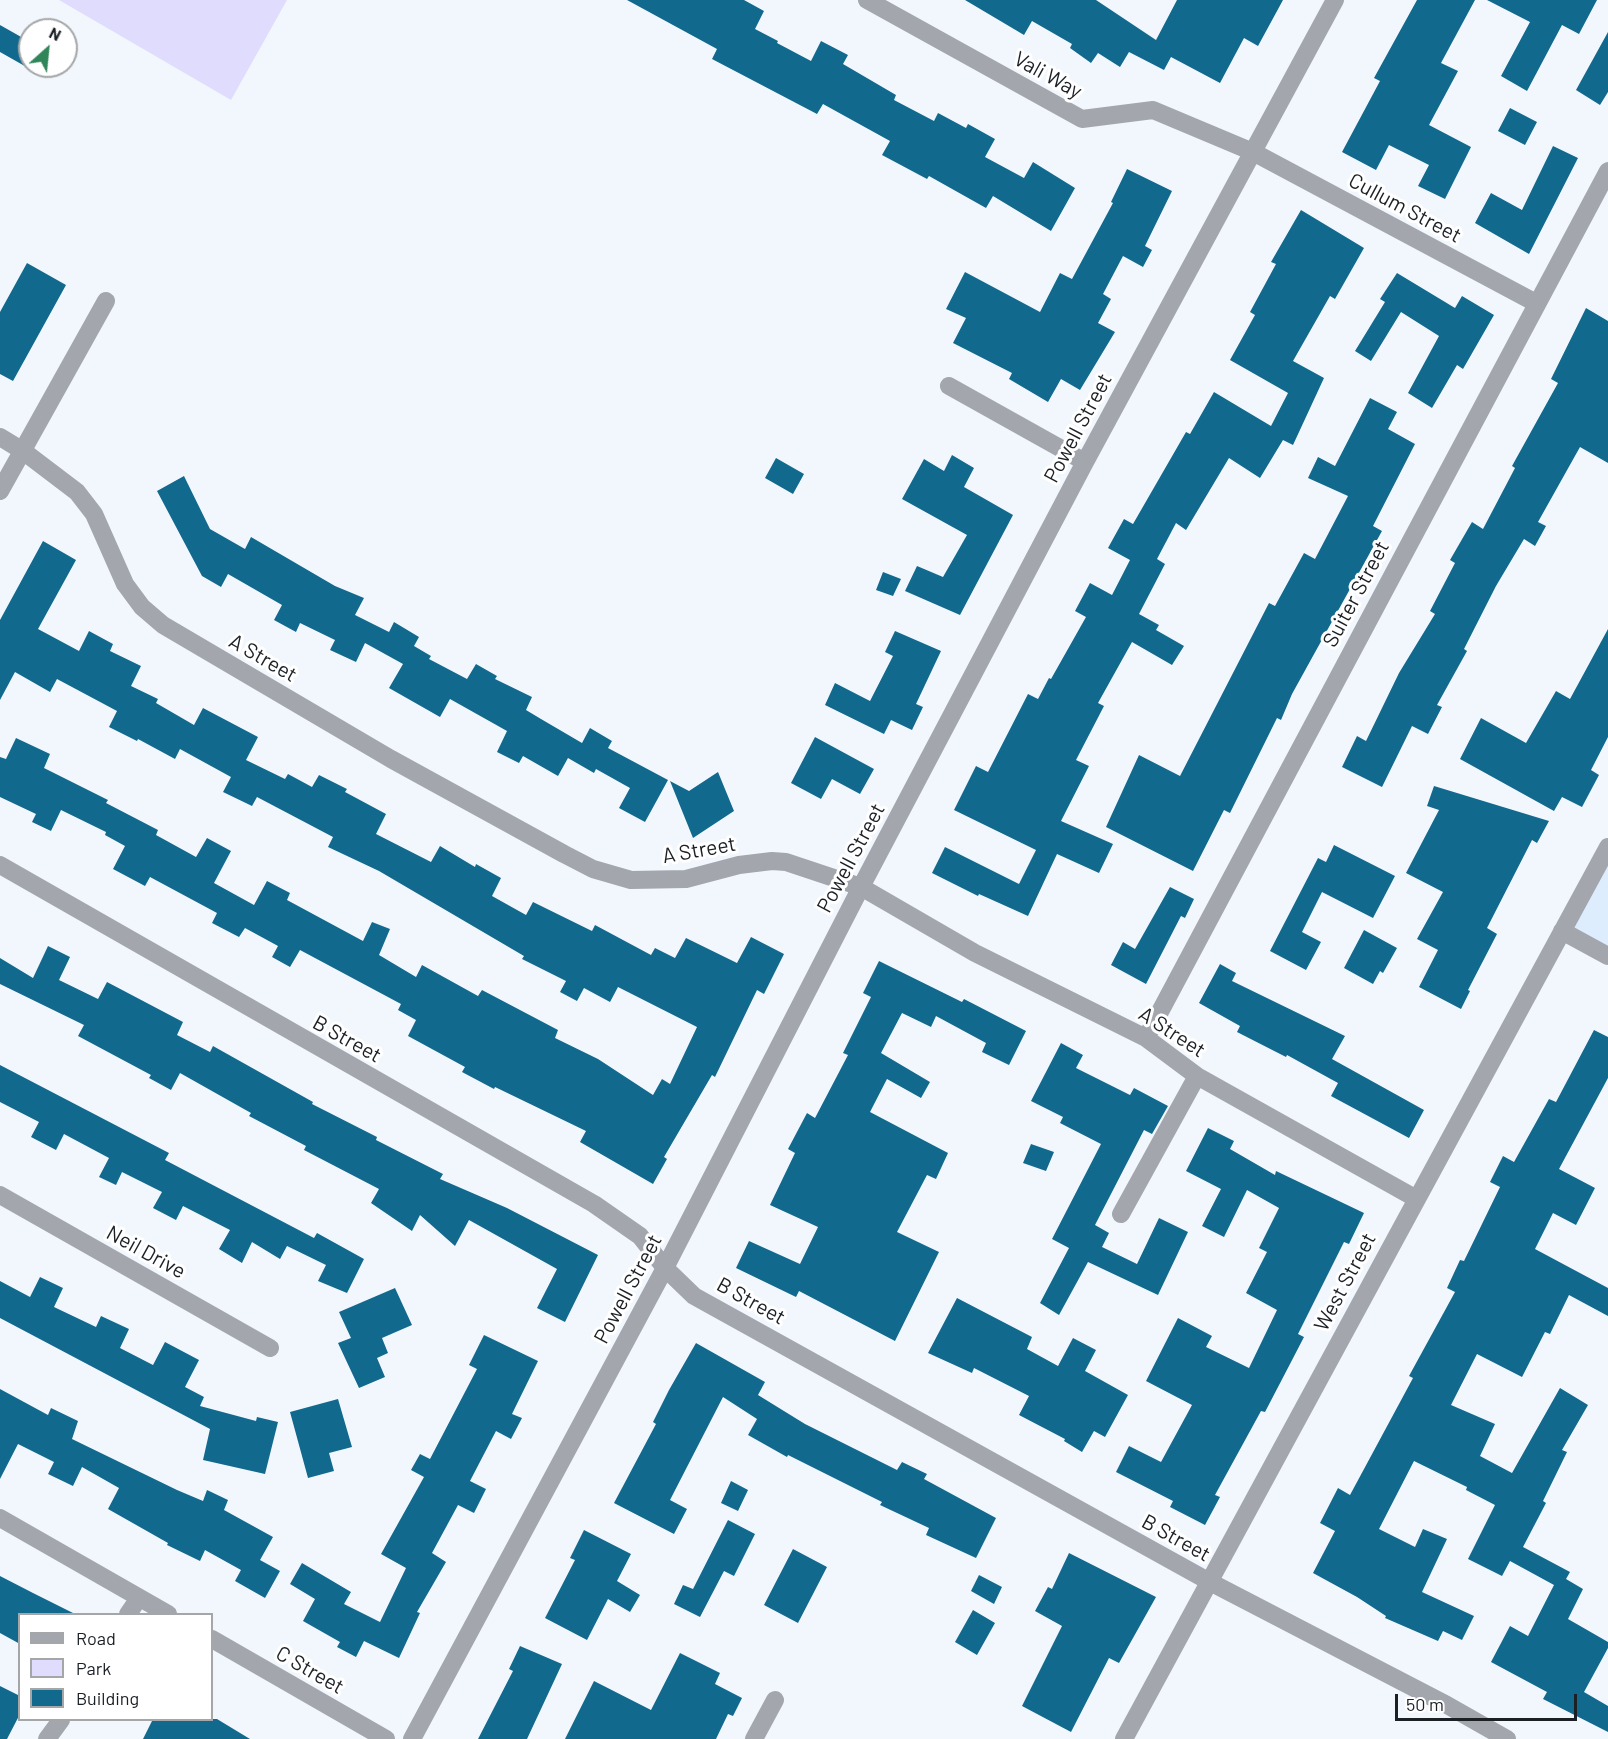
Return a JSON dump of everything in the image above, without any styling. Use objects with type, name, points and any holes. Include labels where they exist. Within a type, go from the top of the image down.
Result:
[{"type":"street","name":"Vali Way","points":[[867,0],[1082,119],[1154,110],[1253,152]]},
{"type":"street","name":"Powell Street","points":[[411,1739],[665,1268],[861,887],[1085,462],[1335,0]]},
{"type":"street","name":"Cullum Street","points":[[1253,152],[1536,303]]},
{"type":"street","name":"Suiter Street","points":[[1146,1038],[1608,171]]},
{"type":"street","points":[[0,491],[106,301]]},
{"type":"street","points":[[949,386],[1085,462]]},
{"type":"street","name":"A Street","points":[[0,437],[23,451],[77,492],[94,514],[126,584],[142,607],[163,625],[391,759],[564,854],[593,869],[631,880],[686,879],[739,865],[772,861],[786,862],[861,887],[975,953],[1146,1038],[1197,1076],[1415,1198]]},
{"type":"street","name":"West Street","points":[[1124,1739],[1415,1198],[1608,847]]},
{"type":"street","name":"B Street","points":[[0,865],[594,1204],[640,1236],[665,1268],[694,1296],[1210,1582],[1507,1739]]},
{"type":"street","points":[[1562,931],[1608,956]]},
{"type":"street","points":[[1121,1214],[1197,1076]]},
{"type":"street","name":"Neil Drive","points":[[0,1196],[270,1348]]},
{"type":"street","points":[[0,1518],[166,1613]]},
{"type":"street","points":[[129,1613],[139,1598]]},
{"type":"street","name":"C Street","points":[[213,1640],[386,1739]]},
{"type":"street","points":[[754,1739],[775,1700]]},
{"type":"street","points":[[47,1739],[60,1721]]},
{"type":"shaded area","points":[[1608,847],[1608,956],[1562,931]]},
{"type":"green space","points":[[59,0],[287,0],[231,100]]},
{"type":"building","points":[[627,0],[744,0],[764,11],[755,29],[778,41],[777,43],[811,61],[821,41],[848,55],[843,64],[896,95],[894,100],[934,121],[938,113],[966,128],[968,124],[995,139],[985,157],[1024,178],[1033,162],[1075,188],[1051,231],[993,196],[986,208],[929,176],[927,179],[882,155],[890,141],[823,104],[817,114],[712,59],[717,49]]},
{"type":"building","points":[[965,0],[1096,0],[1156,40],[1177,0],[1283,0],[1258,46],[1244,38],[1220,83],[1171,57],[1164,70],[1129,52],[1120,67],[1098,53],[1091,63],[1070,48],[1072,44],[1032,21],[1024,35]]},
{"type":"building","points":[[1417,0],[1475,0],[1441,63],[1458,71],[1429,125],[1471,147],[1445,199],[1418,186],[1429,165],[1389,145],[1376,170],[1342,152],[1380,81],[1374,78]]},
{"type":"building","points":[[1487,0],[1597,0],[1579,34],[1562,25],[1527,91],[1501,76],[1530,22]]},
{"type":"building","points":[[0,25],[18,35],[18,62],[0,52]]},
{"type":"building","points":[[1608,32],[1608,92],[1600,105],[1576,90]]},
{"type":"building","points":[[1510,108],[1537,122],[1525,145],[1498,131]]},
{"type":"building","points":[[1553,146],[1578,158],[1529,254],[1475,223],[1491,193],[1522,210]]},
{"type":"building","points":[[1127,169],[1172,191],[1145,246],[1152,250],[1143,267],[1123,256],[1103,294],[1111,299],[1098,323],[1115,332],[1080,390],[1061,379],[1048,402],[1009,379],[1012,373],[953,343],[966,318],[946,309],[965,272],[1040,312],[1060,273],[1072,279],[1113,203],[1111,202]]},
{"type":"building","points":[[1301,210],[1364,248],[1335,299],[1330,296],[1293,361],[1324,378],[1293,445],[1283,440],[1260,478],[1229,458],[1186,530],[1176,523],[1157,559],[1165,564],[1139,614],[1159,625],[1156,630],[1184,646],[1172,665],[1132,642],[1098,703],[1104,706],[1076,760],[1089,766],[1061,821],[1113,844],[1099,873],[1057,854],[1028,916],[979,894],[978,896],[932,873],[945,847],[1019,884],[1036,850],[954,810],[976,766],[988,772],[1028,694],[1038,699],[1049,678],[1051,679],[1086,617],[1075,611],[1090,583],[1112,595],[1130,560],[1108,548],[1124,519],[1133,524],[1186,432],[1190,434],[1214,392],[1271,426],[1288,393],[1230,360],[1255,315],[1250,312],[1276,264],[1271,262]]},
{"type":"building","points":[[27,263],[66,285],[13,381],[0,374],[0,312]]},
{"type":"building","points":[[1397,273],[1455,308],[1462,296],[1494,315],[1463,369],[1457,365],[1432,408],[1408,393],[1439,336],[1401,312],[1371,361],[1355,351],[1385,302],[1380,299]]},
{"type":"building","points":[[1586,308],[1608,321],[1608,463],[1580,447],[1538,522],[1546,526],[1535,546],[1524,539],[1496,586],[1464,649],[1467,651],[1437,705],[1442,707],[1428,734],[1412,726],[1382,787],[1342,767],[1357,736],[1366,741],[1399,673],[1435,614],[1430,611],[1455,563],[1450,560],[1472,522],[1483,529],[1515,468],[1512,466],[1558,383],[1551,379]]},
{"type":"building","points":[[1370,398],[1397,412],[1388,429],[1415,444],[1373,526],[1382,531],[1292,694],[1281,720],[1277,718],[1230,813],[1224,810],[1193,871],[1106,827],[1139,755],[1180,776],[1269,603],[1275,606],[1304,553],[1315,559],[1348,496],[1308,478],[1318,457],[1335,466]]},
{"type":"building","points":[[952,455],[974,468],[964,487],[1013,515],[960,615],[905,591],[917,566],[943,577],[967,535],[902,499],[924,459],[944,471]]},
{"type":"building","points":[[776,458],[804,474],[793,494],[765,478]]},
{"type":"building","points":[[184,476],[210,529],[245,549],[251,537],[335,586],[364,598],[355,615],[389,632],[394,622],[419,637],[414,646],[431,656],[429,659],[467,679],[476,664],[497,676],[495,679],[532,697],[526,710],[582,743],[590,728],[612,741],[608,748],[668,780],[645,822],[619,808],[630,788],[596,769],[594,773],[568,758],[558,776],[523,756],[519,763],[497,752],[507,731],[450,699],[440,717],[389,688],[403,664],[365,643],[356,662],[330,650],[335,640],[300,623],[296,632],[274,620],[282,605],[228,574],[221,587],[202,576],[157,491]]},
{"type":"building","points":[[43,541],[76,560],[38,629],[79,651],[89,631],[113,644],[110,651],[141,666],[131,686],[158,699],[156,703],[194,725],[203,708],[258,737],[246,760],[285,779],[288,774],[312,787],[319,775],[347,789],[345,792],[386,814],[376,834],[431,862],[440,846],[475,867],[476,864],[501,878],[492,896],[526,915],[533,902],[592,931],[595,925],[651,955],[655,948],[675,958],[686,938],[737,963],[751,937],[784,954],[764,994],[757,990],[715,1077],[712,1075],[664,1157],[667,1159],[653,1184],[580,1142],[586,1131],[462,1072],[465,1067],[408,1036],[416,1020],[398,1010],[401,1004],[300,950],[290,967],[272,957],[278,946],[245,928],[239,937],[212,923],[217,913],[150,877],[145,886],[113,869],[125,846],[105,835],[106,832],[61,810],[51,831],[32,822],[36,814],[0,797],[0,757],[6,759],[16,738],[50,754],[44,768],[108,800],[106,803],[158,830],[156,835],[196,857],[207,838],[231,851],[214,883],[254,905],[267,881],[290,893],[287,900],[363,941],[372,922],[390,929],[379,955],[416,977],[422,965],[478,996],[482,990],[558,1030],[555,1038],[598,1059],[653,1095],[662,1079],[670,1084],[697,1027],[618,987],[610,1002],[584,988],[577,1001],[560,992],[566,981],[522,959],[524,956],[379,871],[328,847],[333,837],[257,797],[252,806],[223,792],[231,777],[180,749],[175,759],[138,739],[137,741],[109,727],[117,711],[57,679],[50,692],[15,672],[0,700],[0,620]]},
{"type":"building","points":[[883,572],[901,579],[893,596],[876,590]]},
{"type":"building","points":[[1608,629],[1608,737],[1591,770],[1599,775],[1582,807],[1562,797],[1554,811],[1460,759],[1481,718],[1526,743],[1556,691],[1570,699]]},
{"type":"building","points":[[895,631],[941,651],[916,704],[923,707],[912,730],[891,720],[884,734],[825,705],[835,683],[870,701],[893,656],[885,652]]},
{"type":"building","points":[[815,737],[874,769],[860,794],[832,779],[821,799],[791,783]]},
{"type":"building","points":[[718,772],[734,811],[693,838],[670,781],[689,791]]},
{"type":"building","points":[[1434,786],[1549,821],[1537,843],[1532,840],[1487,928],[1497,934],[1468,990],[1470,991],[1461,1009],[1419,987],[1438,950],[1417,939],[1443,892],[1406,873],[1439,810],[1427,806]]},
{"type":"building","points":[[1334,845],[1395,876],[1373,918],[1322,892],[1302,932],[1321,942],[1306,970],[1270,951],[1318,858],[1326,862]]},
{"type":"building","points":[[1170,887],[1194,899],[1185,918],[1181,916],[1146,984],[1111,965],[1123,942],[1135,949]]},
{"type":"building","points":[[1364,930],[1397,948],[1383,973],[1380,971],[1373,984],[1344,968]]},
{"type":"building","points":[[48,946],[70,957],[59,980],[98,999],[107,982],[183,1022],[177,1035],[210,1052],[213,1046],[313,1102],[312,1104],[377,1137],[376,1140],[443,1174],[440,1179],[507,1208],[598,1255],[565,1322],[537,1308],[557,1269],[469,1220],[455,1246],[420,1215],[412,1231],[371,1203],[379,1189],[304,1150],[306,1146],[249,1116],[251,1113],[180,1073],[171,1090],[149,1078],[151,1075],[78,1036],[84,1025],[0,984],[0,958],[33,978]]},
{"type":"building","points":[[879,961],[962,1002],[964,999],[1026,1031],[1009,1065],[982,1052],[986,1043],[936,1016],[931,1027],[902,1013],[881,1053],[930,1082],[921,1098],[887,1079],[870,1112],[948,1153],[936,1179],[927,1175],[897,1232],[939,1252],[895,1341],[799,1291],[796,1297],[736,1268],[749,1241],[800,1264],[818,1227],[770,1205],[795,1153],[788,1149],[807,1113],[815,1118],[848,1055],[843,1053],[871,997],[863,993]]},
{"type":"building","points":[[1220,964],[1236,973],[1232,981],[1345,1036],[1332,1059],[1424,1110],[1409,1138],[1331,1096],[1338,1083],[1287,1055],[1286,1057],[1237,1032],[1240,1026],[1199,1003]]},
{"type":"building","points":[[1594,1030],[1608,1037],[1608,1078],[1559,1169],[1595,1188],[1576,1225],[1553,1213],[1535,1249],[1608,1288],[1608,1316],[1569,1295],[1550,1334],[1545,1332],[1522,1377],[1477,1354],[1451,1405],[1495,1424],[1480,1456],[1512,1473],[1560,1388],[1588,1405],[1562,1450],[1567,1452],[1543,1501],[1546,1503],[1523,1547],[1570,1572],[1566,1579],[1583,1589],[1568,1619],[1608,1642],[1608,1648],[1584,1692],[1608,1706],[1608,1732],[1543,1699],[1547,1692],[1491,1662],[1510,1626],[1528,1636],[1554,1585],[1510,1561],[1502,1576],[1468,1559],[1495,1505],[1466,1490],[1467,1487],[1414,1461],[1379,1529],[1415,1547],[1423,1529],[1447,1539],[1422,1592],[1474,1616],[1462,1640],[1443,1631],[1438,1641],[1385,1618],[1386,1616],[1357,1597],[1313,1573],[1335,1531],[1320,1523],[1338,1488],[1350,1495],[1413,1378],[1409,1376],[1455,1292],[1447,1288],[1460,1260],[1464,1261],[1500,1187],[1490,1182],[1503,1156],[1514,1162],[1549,1099],[1556,1102]]},
{"type":"building","points":[[1061,1043],[1083,1055],[1076,1068],[1130,1095],[1134,1088],[1168,1106],[1152,1134],[1144,1130],[1095,1225],[1109,1233],[1102,1247],[1137,1264],[1159,1218],[1188,1232],[1158,1295],[1088,1262],[1059,1315],[1040,1303],[1069,1248],[1052,1239],[1101,1144],[1060,1123],[1063,1117],[1031,1101]]},
{"type":"building","points":[[0,1065],[169,1153],[165,1160],[314,1238],[317,1233],[364,1259],[347,1293],[318,1281],[326,1265],[287,1246],[280,1259],[252,1242],[242,1263],[219,1249],[230,1230],[183,1206],[176,1220],[153,1208],[162,1192],[122,1172],[116,1185],[99,1177],[109,1158],[64,1134],[56,1150],[31,1137],[39,1122],[0,1102]]},
{"type":"building","points":[[1208,1128],[1234,1141],[1230,1149],[1275,1175],[1276,1171],[1364,1213],[1349,1244],[1344,1242],[1298,1334],[1304,1337],[1265,1412],[1261,1411],[1215,1495],[1220,1497],[1205,1525],[1170,1507],[1173,1501],[1116,1472],[1129,1446],[1161,1462],[1192,1405],[1146,1381],[1178,1318],[1212,1336],[1206,1347],[1249,1368],[1277,1310],[1246,1293],[1267,1252],[1259,1248],[1279,1208],[1247,1190],[1224,1237],[1202,1226],[1221,1189],[1186,1171]]},
{"type":"building","points":[[1031,1144],[1054,1152],[1046,1171],[1023,1163]]},
{"type":"building","points":[[40,1277],[63,1288],[54,1307],[96,1327],[101,1316],[129,1329],[120,1348],[153,1365],[165,1342],[199,1360],[185,1387],[204,1397],[200,1406],[256,1421],[257,1417],[278,1422],[265,1474],[203,1460],[210,1429],[0,1318],[0,1281],[30,1297]]},
{"type":"building","points":[[395,1288],[412,1325],[382,1338],[388,1353],[377,1358],[385,1377],[359,1388],[338,1343],[351,1338],[339,1312]]},
{"type":"building","points":[[957,1298],[1032,1337],[1027,1349],[1058,1366],[1073,1338],[1096,1350],[1085,1371],[1128,1395],[1105,1437],[1094,1431],[1082,1452],[1064,1441],[1065,1439],[1019,1415],[1029,1396],[974,1368],[972,1373],[928,1353]]},
{"type":"building","points":[[484,1335],[538,1361],[512,1414],[522,1418],[511,1439],[496,1431],[470,1481],[486,1489],[474,1513],[458,1505],[432,1553],[446,1562],[417,1612],[420,1613],[399,1658],[364,1641],[356,1657],[337,1647],[340,1642],[303,1621],[315,1599],[290,1584],[302,1563],[351,1592],[344,1604],[380,1622],[406,1568],[381,1554],[424,1477],[411,1470],[420,1454],[430,1459],[477,1369],[469,1365]]},
{"type":"building","points":[[696,1343],[765,1382],[758,1395],[805,1424],[897,1470],[902,1462],[927,1474],[924,1479],[996,1518],[976,1558],[926,1535],[929,1528],[880,1505],[882,1502],[788,1455],[787,1457],[748,1435],[757,1419],[723,1397],[670,1500],[687,1509],[674,1534],[614,1503],[656,1424],[653,1422],[669,1390]]},
{"type":"building","points":[[0,1389],[48,1415],[51,1408],[78,1421],[72,1439],[203,1501],[207,1490],[228,1500],[224,1510],[273,1537],[260,1560],[280,1571],[265,1598],[235,1581],[241,1570],[205,1550],[200,1561],[167,1545],[168,1543],[108,1509],[119,1488],[82,1467],[73,1486],[48,1474],[54,1462],[18,1444],[0,1479]]},
{"type":"building","points":[[338,1399],[352,1447],[329,1453],[334,1471],[308,1478],[290,1412]]},
{"type":"building","points":[[731,1481],[748,1490],[738,1511],[721,1503]]},
{"type":"building","points":[[728,1520],[755,1534],[734,1576],[724,1571],[700,1617],[674,1604],[683,1585],[693,1589]]},
{"type":"building","points":[[584,1530],[631,1554],[617,1581],[640,1595],[630,1612],[608,1599],[587,1640],[545,1618],[575,1560],[570,1558]]},
{"type":"building","points":[[793,1549],[827,1567],[798,1623],[764,1605]]},
{"type":"building","points":[[1069,1553],[1156,1597],[1119,1663],[1109,1658],[1071,1732],[1022,1706],[1062,1626],[1035,1611],[1048,1587],[1052,1589]]},
{"type":"building","points":[[979,1575],[1002,1587],[994,1604],[971,1591]]},
{"type":"building","points":[[0,1576],[73,1613],[18,1613],[18,1643],[0,1633]]},
{"type":"building","points":[[973,1610],[995,1623],[977,1655],[955,1642]]},
{"type":"building","points":[[520,1646],[562,1664],[527,1739],[478,1739],[513,1671],[509,1669]]},
{"type":"building","points":[[680,1653],[720,1673],[715,1684],[742,1698],[733,1716],[728,1714],[716,1739],[565,1739],[594,1681],[651,1710]]},
{"type":"building","points":[[0,1686],[18,1695],[18,1718],[7,1739],[0,1739]]},
{"type":"building","points":[[217,1719],[250,1739],[143,1739],[152,1721],[213,1721]]}]
